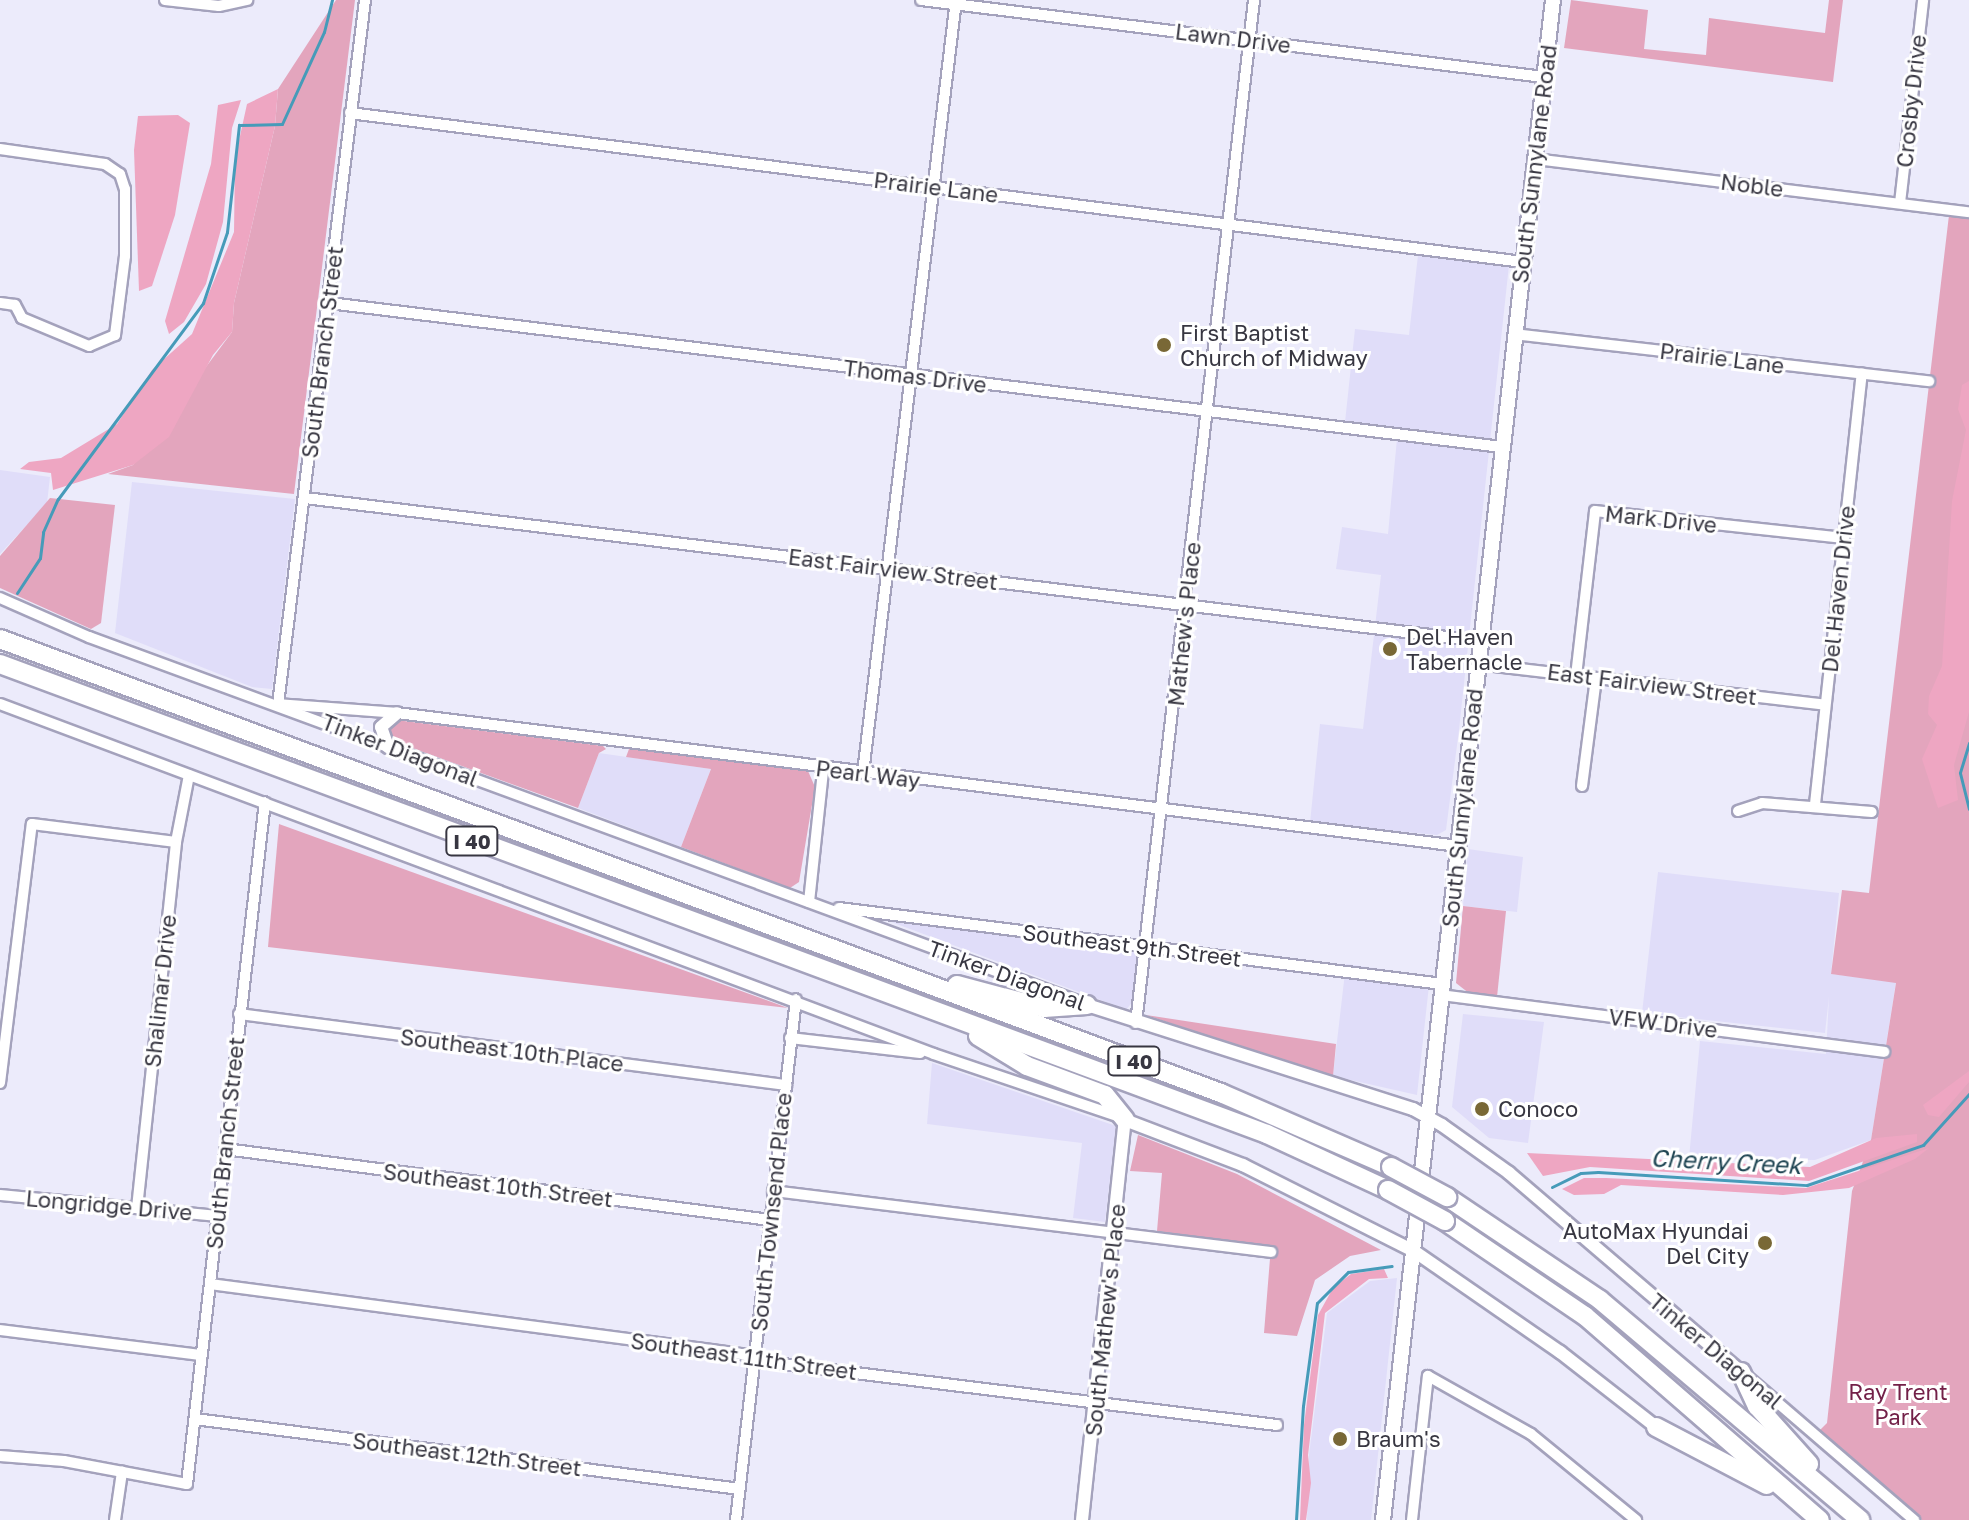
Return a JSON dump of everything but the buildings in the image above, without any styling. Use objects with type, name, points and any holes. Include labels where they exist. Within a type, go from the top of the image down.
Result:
[{"type":"highway","name":"Tinker Diagonal","points":[[0,639],[1258,1107],[1391,1167],[1447,1197],[1600,1300],[1860,1520]]},
{"type":"highway","name":"I 40","points":[[0,664],[1267,1134],[1388,1190],[1445,1221],[1585,1316],[1820,1520]]},
{"type":"highway","points":[[872,965],[1044,1008],[1087,1005]]},
{"type":"highway","points":[[945,1016],[1027,1066],[1105,1095],[1125,1120]]},
{"type":"highway","points":[[1741,1372],[1760,1410],[1860,1520]]},
{"type":"highway","points":[[1656,1427],[1804,1506]]},
{"type":"main road","name":"South Sunnylane Road","points":[[1384,1520],[1553,0]]},
{"type":"street","points":[[165,0],[230,6],[247,0]]},
{"type":"street","name":"South Branch Street","points":[[278,704],[365,0]]},
{"type":"street","name":"Lawn Drive","points":[[921,0],[1544,77]]},
{"type":"street","points":[[1231,225],[1254,0]]},
{"type":"street","name":"Crosby Drive","points":[[1900,203],[1923,0]]},
{"type":"street","points":[[863,773],[956,2]]},
{"type":"street","name":"Prairie Lane","points":[[350,113],[1523,262]]},
{"type":"street","points":[[0,149],[90,160],[120,174],[125,189],[125,256],[115,335],[89,346],[22,318],[15,305],[0,303]]},
{"type":"street","name":"Noble","points":[[1535,159],[1969,212]]},
{"type":"street","name":"Mathew's Place","points":[[1136,1023],[1148,947],[1231,225]]},
{"type":"street","name":"Thomas Drive","points":[[329,303],[1208,414],[1502,447]]},
{"type":"street","name":"Prairie Lane","points":[[1514,334],[1929,381]]},
{"type":"street","name":"Del Haven Drive","points":[[1815,804],[1862,374]]},
{"type":"street","name":"East Fairview Street","points":[[305,498],[1480,641]]},
{"type":"street","name":"Mark Drive","points":[[1576,676],[1595,511],[1844,538]]},
{"type":"street","name":"Tinker Diagonal","points":[[0,598],[89,637],[278,704],[1136,1023],[1428,1117],[1509,1173],[1914,1520]]},
{"type":"street","name":"East Fairview Street","points":[[1478,664],[1825,705]]},
{"type":"street","points":[[1582,786],[1596,678]]},
{"type":"street","points":[[0,704],[796,999],[934,1054],[1125,1120],[1243,1165],[1414,1251],[1560,1352],[1656,1427]]},
{"type":"street","name":"Pearl Way","points":[[278,704],[397,713],[823,770],[1458,846]]},
{"type":"street","points":[[388,747],[381,727],[397,713]]},
{"type":"street","points":[[809,902],[823,770]]},
{"type":"street","name":"Shalimar Drive","points":[[137,1208],[176,842],[189,775]]},
{"type":"street","name":"South Branch Street","points":[[122,1472],[187,1484],[265,802]]},
{"type":"street","points":[[1738,811],[1762,803],[1815,804],[1872,812]]},
{"type":"street","points":[[0,1083],[32,824],[176,842]]},
{"type":"street","name":"Southeast 9th Street","points":[[822,906],[1148,947],[1442,989]]},
{"type":"street","name":"VFW Drive","points":[[1442,989],[1884,1052]]},
{"type":"street","name":"South Townsend Place","points":[[736,1520],[796,999]]},
{"type":"street","name":"Southeast 10th Place","points":[[239,1014],[786,1085]]},
{"type":"street","points":[[790,1038],[934,1054]]},
{"type":"street","name":"South Mathew's Place","points":[[1082,1520],[1125,1120]]},
{"type":"street","name":"Southeast 10th Street","points":[[225,1149],[770,1220]]},
{"type":"street","points":[[773,1191],[1271,1252]]},
{"type":"street","name":"Longridge Drive","points":[[0,1195],[218,1216]]},
{"type":"street","name":"Southeast 11th Street","points":[[210,1284],[1277,1425]]},
{"type":"street","points":[[0,1330],[201,1355]]},
{"type":"street","points":[[1412,1520],[1428,1376],[1531,1434],[1636,1520]]},
{"type":"street","name":"Southeast 12th Street","points":[[195,1419],[740,1489]]},
{"type":"street","points":[[0,1456],[122,1472],[115,1520]]},
{"type":"shaded area","points":[[278,89],[275,126],[234,303],[232,332],[213,355],[169,437],[133,465],[53,490],[51,473],[20,469],[29,462],[61,458],[117,424],[152,370],[192,334],[234,232],[235,159],[247,104]]},
{"type":"shaded area","points":[[241,100],[232,128],[223,222],[206,284],[184,322],[169,334],[165,321],[211,164],[218,105]]},
{"type":"shaded area","points":[[178,115],[190,123],[175,215],[152,286],[139,291],[134,150],[138,116]]},
{"type":"shaded area","points":[[1418,255],[1509,265],[1459,730],[1446,830],[1437,835],[1310,823],[1320,724],[1363,729],[1381,575],[1336,569],[1342,527],[1388,534],[1398,428],[1345,422],[1355,329],[1409,335]]},
{"type":"shaded area","points":[[1969,381],[1969,712],[1954,765],[1958,800],[1938,808],[1922,759],[1937,725],[1928,714],[1929,696],[1942,666],[1952,501],[1966,430],[1958,409],[1962,385]]},
{"type":"shaded area","points":[[0,470],[50,477],[47,503],[0,554]]},
{"type":"shaded area","points":[[132,482],[295,499],[272,689],[252,687],[115,633]]},
{"type":"shaded area","points":[[599,753],[711,769],[681,847],[578,808]]},
{"type":"shaded area","points":[[1468,849],[1523,857],[1517,912],[1463,906]]},
{"type":"shaded area","points":[[1658,872],[1839,893],[1831,974],[1896,982],[1871,1140],[1815,1160],[1689,1158],[1700,1041],[1826,1054],[1829,997],[1825,1033],[1642,1013]]},
{"type":"shaded area","points":[[878,917],[1139,950],[1134,1000],[1126,1010]]},
{"type":"shaded area","points":[[1346,964],[1430,976],[1417,1095],[1333,1076]]},
{"type":"shaded area","points":[[1463,1014],[1544,1022],[1528,1143],[1489,1138],[1452,1107]]},
{"type":"shaded area","points":[[932,1063],[1116,1126],[1105,1222],[1073,1218],[1082,1143],[927,1124]]},
{"type":"shaded area","points":[[1969,1071],[1969,1082],[1939,1117],[1928,1115],[1923,1105]]},
{"type":"shaded area","points":[[1917,1134],[1917,1142],[1809,1181],[1590,1167],[1543,1176],[1527,1153],[1810,1167],[1876,1138]]},
{"type":"shaded area","points":[[1929,1148],[1915,1159],[1849,1188],[1783,1195],[1621,1185],[1604,1194],[1574,1195],[1562,1189],[1584,1178],[1806,1188]]},
{"type":"shaded area","points":[[1384,1269],[1388,1278],[1369,1279],[1325,1313],[1308,1455],[1311,1483],[1306,1520],[1300,1520],[1304,1425],[1318,1315],[1333,1288],[1351,1274]]},
{"type":"shaded area","points":[[1397,1278],[1371,1520],[1307,1520],[1309,1455],[1327,1313],[1370,1281]]},
{"type":"green space","points":[[336,0],[355,0],[294,494],[108,474],[133,465],[232,332],[234,303],[275,126],[278,89]]},
{"type":"green space","points":[[1571,0],[1648,10],[1644,49],[1706,55],[1709,18],[1825,33],[1829,0],[1843,0],[1833,82],[1564,48]]},
{"type":"green space","name":"Ray Trent Park","points":[[1949,215],[1969,217],[1969,1520],[1922,1520],[1819,1431],[1827,1423],[1852,1191],[1871,1140],[1896,983],[1831,974],[1842,890],[1869,893]]},
{"type":"green space","points":[[50,498],[115,505],[101,623],[91,629],[0,588],[0,556]]},
{"type":"green space","points":[[396,720],[603,746],[606,749],[599,753],[578,808],[390,740],[387,727]]},
{"type":"green space","points":[[629,749],[808,771],[815,787],[799,882],[790,888],[681,847],[711,769],[626,757]]},
{"type":"green space","points":[[279,824],[788,1008],[268,947]]},
{"type":"green space","points":[[1463,906],[1506,911],[1497,997],[1470,994],[1456,983]]},
{"type":"green space","points":[[1146,1015],[1336,1044],[1333,1076],[1329,1076]]},
{"type":"green space","points":[[1138,1135],[1237,1174],[1381,1250],[1350,1256],[1315,1280],[1297,1336],[1264,1333],[1271,1246],[1157,1231],[1162,1173],[1130,1171]]},
{"type":"waterway","points":[[17,593],[40,558],[43,532],[58,499],[203,303],[227,232],[239,125],[282,124],[324,32],[332,0]]},
{"type":"waterway","name":"Cherry Creek","points":[[1969,743],[1960,773],[1969,809]]},
{"type":"waterway","name":"Cherry Creek","points":[[1552,1187],[1581,1173],[1598,1172],[1807,1185],[1923,1145],[1969,1094]]},
{"type":"waterway","name":"Cherry Creek","points":[[1296,1520],[1303,1406],[1317,1303],[1348,1272],[1392,1266]]},
{"type":"place","name":"First Baptist Church of Midway","points":[[1164,345]]},
{"type":"place","name":"Del Haven Tabernacle","points":[[1390,649]]},
{"type":"place","name":"Conoco","points":[[1482,1109]]},
{"type":"place","name":"AutoMax Hyundai Del City","points":[[1765,1243]]},
{"type":"place","name":"Braum's","points":[[1340,1439]]}]
